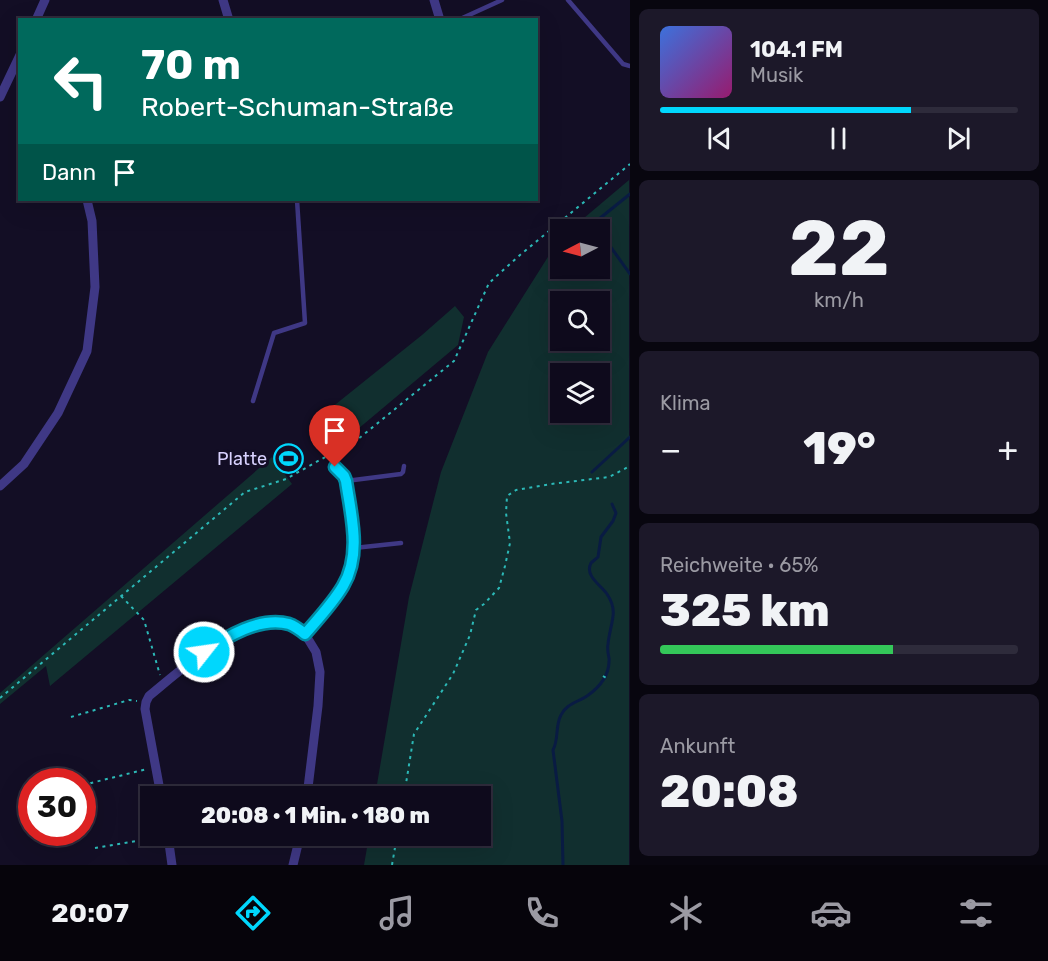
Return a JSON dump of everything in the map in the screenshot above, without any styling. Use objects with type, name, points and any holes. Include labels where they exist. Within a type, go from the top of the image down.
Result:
[{"type":"street","points":[[37,18],[45,0]]},
{"type":"street","points":[[223,0],[228,18]]},
{"type":"street","points":[[434,0],[439,18]]},
{"type":"street","points":[[0,97],[18,59]]},
{"type":"street","points":[[10,75],[18,81]]},
{"type":"street","points":[[0,486],[24,464],[58,413],[87,351],[95,287],[92,221],[87,201]]},
{"type":"street","points":[[305,634],[343,586],[352,564],[354,548],[346,481],[335,467]]},
{"type":"street","points":[[159,786],[146,713],[146,702],[149,696],[209,648],[252,627],[270,623],[295,627],[305,634],[316,652],[320,672],[308,786]]},
{"type":"street","points":[[169,846],[172,865]]},
{"type":"street","points":[[293,865],[298,846]]},
{"type":"lane","points":[[462,18],[502,0]]},
{"type":"lane","points":[[568,0],[623,64],[630,66]]},
{"type":"lane","points":[[253,402],[274,333],[305,322],[297,201]]},
{"type":"lane","points":[[346,481],[401,474],[404,466]]},
{"type":"lane","points":[[354,548],[401,543]]},
{"type":"path","points":[[0,698],[245,492],[286,479],[327,456],[331,460],[454,361],[489,283],[630,164]]},
{"type":"path","points":[[406,786],[414,734],[453,674],[470,635],[476,610],[499,588],[510,543],[506,513],[507,496],[516,490],[609,477],[630,466]]},
{"type":"path","points":[[121,596],[144,620],[162,686]]},
{"type":"path","points":[[603,676],[608,679]]},
{"type":"path","points":[[70,717],[129,700],[146,702]]},
{"type":"path","points":[[96,782],[156,767]]},
{"type":"path","points":[[94,848],[140,840]]},
{"type":"path","points":[[392,865],[395,846]]},
{"type":"green space","points":[[629,180],[629,865],[364,865],[367,846],[491,846],[491,786],[377,786],[409,597],[441,472],[488,352],[550,254],[550,279],[610,279],[610,219],[583,219]]},
{"type":"green space","points":[[455,306],[464,317],[458,345],[352,434],[331,408]]},
{"type":"green space","points":[[272,457],[292,484],[50,686],[46,666],[0,704],[0,693]]},
{"type":"waterway","points":[[599,219],[630,194]]},
{"type":"waterway","points":[[610,246],[630,274]]},
{"type":"waterway","points":[[592,472],[630,437]]},
{"type":"waterway","points":[[563,865],[562,821],[553,750],[559,719],[563,711],[596,689],[608,669],[608,646],[613,608],[607,594],[594,580],[589,568],[598,557],[601,537],[616,513],[612,504]]},
{"type":"place","name":"Platte","points":[[288,459]]},
{"type":"route","points":[[204,652],[227,638],[252,627],[266,624],[288,624],[305,634],[339,593],[349,573],[354,548],[346,481],[335,467]]}]
